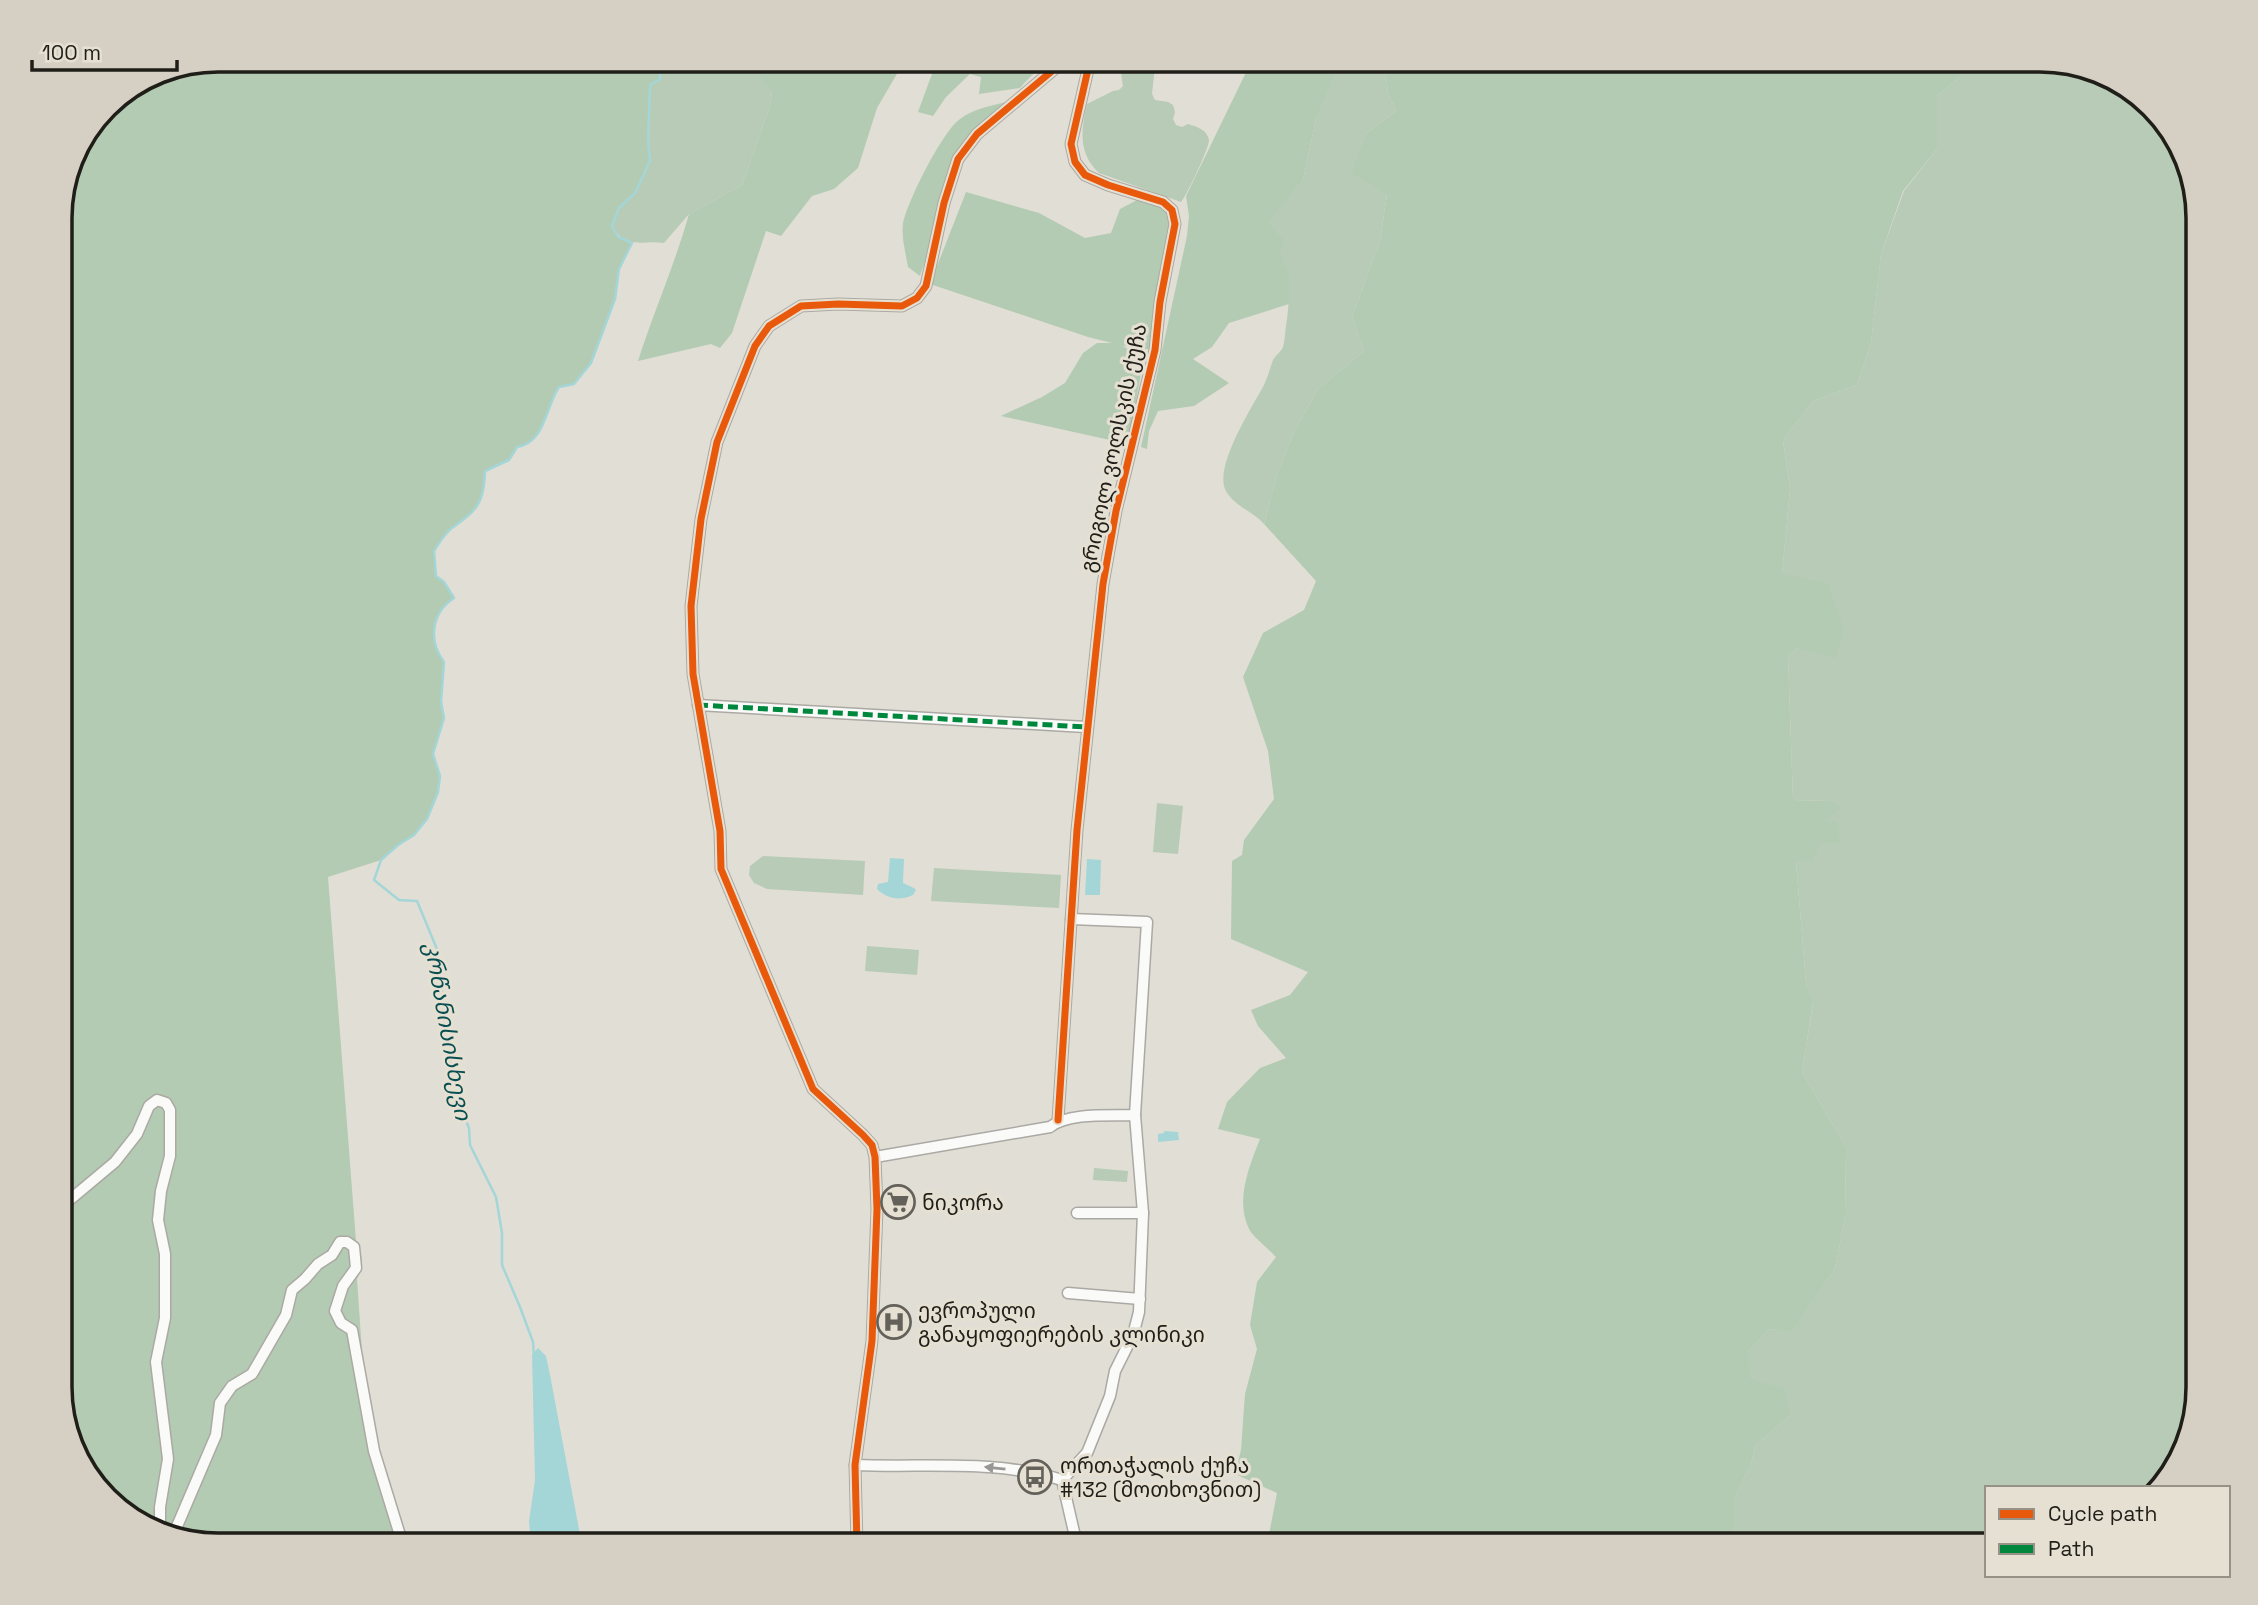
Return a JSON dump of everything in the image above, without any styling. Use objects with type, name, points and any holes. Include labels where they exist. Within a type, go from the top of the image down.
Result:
[{"type":"street","points":[[857,1533],[855,1465],[872,1340],[877,1209],[875,1157],[872,1145],[863,1135],[813,1089],[722,869],[720,831],[693,674],[691,606],[701,519],[717,442],[755,346],[769,326],[801,306],[902,306],[917,298],[926,286],[944,203],[958,159],[977,134],[1051,72]]},
{"type":"street","name":"გრიგოლ ვოლსკის ქუჩა","points":[[1058,1120],[1086,727],[1103,584],[1116,511],[1155,351],[1160,302],[1175,224],[1172,210],[1163,202],[1085,175],[1075,162],[1071,144],[1086,72]]},
{"type":"street","points":[[698,705],[1086,727]]},
{"type":"street","points":[[1062,1480],[1087,1454],[1110,1396],[1115,1371],[1133,1335],[1139,1312],[1143,1213],[1135,1115],[1147,922],[1071,919]]},
{"type":"street","points":[[72,1198],[115,1162],[137,1134],[149,1105],[157,1100],[166,1103],[170,1110],[170,1156],[161,1191],[158,1220],[165,1254],[165,1318],[156,1362],[168,1460],[160,1521]]},
{"type":"street","points":[[875,1157],[1049,1127],[1058,1120],[1135,1115]]},
{"type":"street","points":[[1077,1213],[1143,1213]]},
{"type":"street","points":[[177,1527],[216,1435],[220,1403],[232,1386],[252,1374],[286,1315],[292,1290],[318,1264],[332,1255],[340,1242],[347,1242],[354,1247],[356,1268],[343,1286],[335,1311],[341,1323],[352,1330],[374,1451],[399,1533]]},
{"type":"street","points":[[1068,1293],[1140,1299]]},
{"type":"street","points":[[855,1465],[956,1464],[1041,1474],[1062,1480]]},
{"type":"street","points":[[1062,1480],[1074,1533]]},
{"type":"green space","points":[[208,72],[660,72],[660,79],[650,85],[650,161],[635,193],[619,208],[612,226],[618,237],[632,243],[619,269],[615,299],[591,363],[574,384],[558,387],[543,424],[533,439],[517,447],[509,460],[485,471],[481,499],[468,516],[447,533],[434,551],[436,576],[444,582],[454,598],[440,611],[434,628],[436,645],[444,662],[441,702],[444,718],[433,754],[440,776],[438,792],[427,819],[414,835],[381,860],[328,877],[356,1241],[362,1260],[357,1279],[365,1395],[380,1466],[406,1533],[199,1532],[153,1518],[122,1497],[91,1460],[75,1416],[72,1397],[73,199],[83,162],[96,137],[108,122],[145,91],[189,75]]},
{"type":"green space","points":[[658,72],[757,72],[772,91],[770,106],[742,185],[689,214],[664,243],[629,241],[612,226],[619,208],[635,193],[649,148],[650,85]]},
{"type":"green space","points":[[756,72],[898,72],[877,108],[858,168],[834,189],[812,196],[781,236],[766,231],[732,333],[720,348],[711,344],[638,361],[689,214],[742,185],[770,106],[772,92]]},
{"type":"green space","points":[[933,72],[1035,72],[1020,88],[979,94],[981,77],[970,74],[946,97],[933,116],[918,112]]},
{"type":"green space","points":[[1121,72],[1154,72],[1152,94],[1155,100],[1173,105],[1176,125],[1195,126],[1208,137],[1202,161],[1181,202],[1099,173],[1087,157],[1083,141],[1083,123],[1087,104],[1123,86]]},
{"type":"green space","points":[[1246,72],[1335,72],[1316,119],[1303,180],[1268,222],[1284,241],[1280,250],[1289,277],[1289,304],[1229,323],[1212,347],[1193,359],[1229,383],[1194,406],[1158,411],[1149,431],[1147,449],[1141,447],[1187,236],[1189,216],[1186,196]]},
{"type":"green space","points":[[1334,72],[1385,72],[1388,93],[1396,111],[1367,133],[1387,194],[1380,241],[1352,317],[1364,351],[1318,389],[1293,434],[1277,475],[1264,524],[1229,495],[1223,479],[1236,436],[1284,342],[1288,284],[1283,260],[1267,222],[1303,180],[1316,119]]},
{"type":"green space","points":[[1385,72],[1966,72],[1937,96],[1937,149],[1903,191],[1881,254],[1871,343],[1857,385],[1813,401],[1783,440],[1790,489],[1782,574],[1827,583],[1844,630],[1835,658],[1798,648],[1788,655],[1793,800],[1827,801],[1842,808],[1826,820],[1837,822],[1840,843],[1820,843],[1813,860],[1796,861],[1806,983],[1813,1002],[1802,1072],[1846,1147],[1845,1217],[1835,1269],[1792,1331],[1769,1329],[1748,1352],[1749,1378],[1784,1389],[1790,1415],[1755,1446],[1751,1464],[1733,1501],[1733,1533],[1269,1533],[1277,1493],[1235,1474],[1241,1450],[1245,1394],[1257,1349],[1250,1325],[1257,1282],[1276,1257],[1249,1229],[1243,1207],[1245,1184],[1260,1139],[1218,1129],[1227,1102],[1260,1068],[1286,1058],[1258,1026],[1251,1010],[1290,995],[1308,972],[1231,939],[1232,861],[1242,855],[1244,840],[1274,799],[1268,751],[1243,677],[1263,633],[1304,610],[1316,581],[1264,524],[1277,475],[1293,434],[1318,389],[1364,351],[1352,317],[1380,241],[1387,194],[1352,173],[1367,133],[1396,111],[1388,93]]},
{"type":"green space","points":[[1966,72],[2050,72],[2096,83],[2129,102],[2150,122],[2171,153],[2183,189],[2186,208],[2185,1406],[2171,1452],[2147,1486],[1985,1486],[1985,1533],[1733,1533],[1733,1501],[1751,1464],[1755,1446],[1790,1415],[1748,1378],[1748,1352],[1769,1329],[1792,1330],[1835,1269],[1845,1217],[1846,1147],[1802,1072],[1813,1003],[1806,983],[1796,861],[1825,820],[1827,801],[1793,800],[1788,655],[1798,648],[1782,574],[1790,489],[1783,440],[1813,401],[1857,385],[1871,343],[1881,254],[1904,191],[1937,149],[1937,96]]},
{"type":"green space","points":[[1006,102],[964,143],[920,276],[908,267],[903,234],[906,214],[918,185],[935,152],[960,119],[976,110]]},
{"type":"green space","points":[[966,192],[1039,213],[1085,238],[1111,233],[1120,209],[1139,199],[1172,210],[1155,350],[1122,346],[1144,357],[1128,444],[1001,416],[1065,383],[1083,353],[1097,343],[1112,343],[930,284]]},
{"type":"green space","points":[[1157,803],[1183,806],[1178,854],[1153,852]]},
{"type":"green space","points":[[763,856],[865,861],[863,895],[767,889],[754,883],[749,875],[750,866]]},
{"type":"green space","points":[[934,868],[1061,875],[1059,908],[931,901]]},
{"type":"green space","points":[[867,946],[919,950],[917,975],[865,971]]},
{"type":"green space","points":[[1094,1168],[1128,1171],[1127,1182],[1093,1180]]},
{"type":"water","points":[[890,858],[904,859],[903,883],[916,890],[913,895],[894,898],[877,889],[878,884],[888,882]]},
{"type":"water","points":[[1087,859],[1101,860],[1100,895],[1085,895]]},
{"type":"water","points":[[1164,1131],[1178,1132],[1179,1140],[1158,1142],[1158,1134]]},
{"type":"water","points":[[538,1348],[546,1356],[580,1533],[530,1533],[529,1521],[535,1480],[532,1355]]},
{"type":"waterway","name":"კრწანისისხევი","points":[[534,1356],[533,1342],[502,1265],[502,1233],[496,1197],[470,1145],[469,1128],[459,1103],[455,1072],[446,1045],[439,954],[417,901],[399,900],[374,880],[381,860],[414,835],[427,819],[438,792],[440,776],[433,754],[444,718],[441,702],[444,662],[436,645],[434,628],[440,611],[454,598],[444,582],[436,576],[434,551],[447,533],[478,505],[485,471],[509,460],[517,447],[533,439],[539,432],[559,387],[574,384],[591,363],[615,299],[619,269],[632,243],[618,237],[612,226],[619,208],[635,193],[650,161],[650,85],[660,79],[660,72]]},
{"type":"marked path","points":[[698,705],[1086,727]]},
{"type":"cycle path","points":[[857,1533],[855,1465],[872,1341],[877,1209],[875,1157],[872,1145],[863,1135],[813,1089],[721,869],[720,831],[693,674],[691,606],[701,519],[717,442],[755,346],[769,326],[801,306],[902,306],[917,298],[926,286],[944,203],[958,159],[977,134],[1051,72]]},
{"type":"cycle path","points":[[1058,1120],[1077,830],[1103,584],[1116,511],[1155,350],[1160,302],[1175,224],[1172,210],[1163,202],[1085,175],[1075,162],[1071,144],[1087,72]]},
{"type":"place","name":"ნიკორა","points":[[898,1202]]},
{"type":"place","name":"ევროპული განაყოფიერების კლინიკი","points":[[894,1322]]},
{"type":"place","name":"ორთაჭალის ქუჩა #132 (მოთხოვნით)","points":[[1035,1477]]}]
